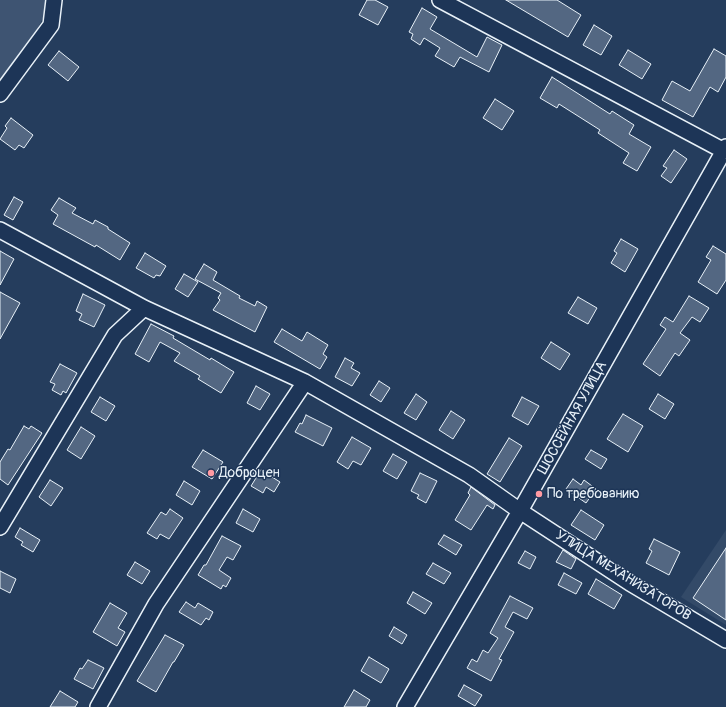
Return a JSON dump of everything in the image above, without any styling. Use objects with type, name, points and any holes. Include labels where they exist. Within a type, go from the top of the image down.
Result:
[{"type":"street","points":[[0,94],[51,25],[54,0]]},
{"type":"street","points":[[440,0],[725,149]]},
{"type":"street","name":"ШОССЕЙНАЯ УЛИЦА","points":[[405,707],[520,511],[725,149]]},
{"type":"street","name":"УЛИЦА МЕХАНИЗАТОРОВ","points":[[3,235],[144,308],[305,382],[470,475],[520,511],[630,583],[726,640]]},
{"type":"street","points":[[0,527],[115,335],[144,308]]},
{"type":"street","points":[[98,707],[156,604],[305,382]]},
{"type":"shaded area","points":[[0,0],[46,0],[48,2],[47,10],[37,30],[0,79]]},
{"type":"shaded area","points":[[726,530],[726,625],[681,597]]},
{"type":"building","points":[[367,0],[375,0],[388,7],[378,25],[359,15]]},
{"type":"building","points":[[506,0],[557,0],[581,15],[568,37]]},
{"type":"building","points":[[422,8],[437,17],[430,29],[477,57],[487,37],[502,45],[489,72],[460,57],[454,67],[435,56],[440,48],[424,38],[420,45],[411,39],[413,34],[409,32]]},
{"type":"building","points":[[594,25],[612,36],[601,55],[583,45]]},
{"type":"building","points":[[714,49],[726,56],[726,77],[718,92],[710,87],[693,117],[662,100],[672,81],[690,91]]},
{"type":"building","points":[[628,50],[651,64],[642,79],[619,65]]},
{"type":"building","points":[[59,51],[79,67],[68,81],[48,65]]},
{"type":"building","points":[[552,77],[610,114],[612,111],[634,125],[629,134],[651,147],[637,171],[623,163],[629,153],[598,133],[600,130],[559,104],[557,108],[540,98]]},
{"type":"building","points":[[495,99],[514,111],[502,130],[483,118]]},
{"type":"building","points":[[11,118],[33,135],[24,148],[19,145],[15,150],[0,139],[7,128],[5,126]]},
{"type":"building","points":[[674,150],[687,159],[671,183],[661,176],[667,168],[663,166]]},
{"type":"building","points":[[14,197],[23,202],[13,220],[4,215]]},
{"type":"building","points":[[59,198],[76,208],[72,213],[93,224],[95,220],[108,227],[108,229],[130,243],[120,260],[96,245],[95,247],[53,224],[58,215],[51,210]]},
{"type":"building","points":[[621,239],[638,249],[625,272],[611,263],[617,253],[614,251]]},
{"type":"building","points":[[713,246],[726,254],[726,280],[717,294],[698,282],[711,260],[706,257]]},
{"type":"building","points":[[0,251],[14,259],[0,285]]},
{"type":"building","points":[[145,253],[166,266],[160,276],[156,275],[154,278],[136,268]]},
{"type":"building","points":[[204,264],[217,272],[213,280],[240,296],[239,298],[255,306],[257,301],[267,307],[255,332],[213,310],[220,300],[218,298],[221,293],[195,279]]},
{"type":"building","points":[[184,274],[198,282],[188,297],[175,289]]},
{"type":"building","points":[[0,292],[20,303],[0,339]]},
{"type":"building","points":[[83,294],[105,305],[94,327],[79,320],[82,314],[76,311]]},
{"type":"building","points":[[689,296],[709,308],[700,322],[692,317],[680,333],[690,340],[679,356],[675,353],[660,376],[643,364],[666,329],[660,325],[665,317],[673,322]]},
{"type":"building","points":[[578,297],[597,308],[588,324],[568,313]]},
{"type":"building","points":[[151,324],[174,336],[173,338],[210,360],[211,358],[234,372],[221,393],[198,379],[200,376],[174,361],[180,353],[160,342],[149,362],[135,354]]},
{"type":"building","points":[[282,329],[302,341],[307,332],[328,345],[323,354],[327,357],[320,369],[274,342]]},
{"type":"building","points":[[551,342],[570,354],[560,370],[541,358]]},
{"type":"building","points":[[345,358],[354,363],[351,368],[360,373],[352,386],[335,377]]},
{"type":"building","points":[[60,364],[77,373],[66,393],[63,391],[61,395],[52,390],[55,384],[50,382]]},
{"type":"building","points":[[379,381],[390,388],[381,402],[370,395]]},
{"type":"building","points":[[256,386],[270,394],[260,410],[247,403]]},
{"type":"building","points":[[416,394],[427,402],[416,420],[404,413]]},
{"type":"building","points":[[658,394],[674,404],[665,419],[649,409]]},
{"type":"building","points":[[100,397],[115,406],[106,421],[91,412]]},
{"type":"building","points":[[522,397],[539,406],[528,425],[512,416]]},
{"type":"building","points":[[451,411],[465,420],[453,439],[439,430]]},
{"type":"building","points":[[623,414],[643,426],[628,452],[607,439]]},
{"type":"building","points":[[306,415],[332,428],[323,446],[295,432],[300,423],[302,424]]},
{"type":"building","points":[[24,426],[29,429],[31,426],[42,433],[8,485],[0,479],[0,462],[8,449],[10,450]]},
{"type":"building","points":[[81,427],[95,436],[81,459],[67,450]]},
{"type":"building","points":[[352,437],[371,448],[361,465],[353,461],[348,469],[337,462]]},
{"type":"building","points":[[509,438],[522,446],[500,482],[487,474]]},
{"type":"building","points":[[203,450],[223,462],[212,479],[192,467]]},
{"type":"building","points":[[591,450],[607,459],[601,469],[585,459]]},
{"type":"building","points":[[393,454],[407,462],[397,479],[383,471]]},
{"type":"building","points":[[261,470],[280,482],[274,492],[266,487],[263,493],[251,486]]},
{"type":"building","points":[[420,473],[437,481],[426,503],[417,498],[419,495],[411,491]]},
{"type":"building","points":[[573,479],[581,485],[584,480],[596,489],[586,503],[566,489]]},
{"type":"building","points":[[50,480],[63,488],[51,506],[39,497]]},
{"type":"building","points":[[184,481],[200,491],[192,505],[176,495]]},
{"type":"building","points":[[471,487],[495,505],[493,509],[487,505],[471,530],[455,520],[470,495],[468,493]]},
{"type":"building","points":[[170,509],[183,518],[169,539],[160,534],[157,539],[147,533],[161,512],[166,515]]},
{"type":"building","points":[[243,509],[260,519],[253,532],[236,523]]},
{"type":"building","points":[[581,510],[604,525],[595,540],[571,525]]},
{"type":"building","points":[[20,528],[40,540],[33,552],[21,545],[23,542],[15,537]]},
{"type":"building","points":[[444,535],[462,545],[456,555],[438,544]]},
{"type":"building","points":[[222,536],[241,546],[233,560],[227,557],[219,570],[231,578],[226,587],[223,585],[221,589],[198,575],[204,565],[206,565]]},
{"type":"building","points":[[654,539],[680,552],[669,575],[646,563],[652,551],[649,549]]},
{"type":"building","points":[[726,548],[726,620],[693,598]]},
{"type":"building","points":[[563,550],[576,559],[571,569],[556,562]]},
{"type":"building","points":[[525,551],[536,557],[530,569],[518,563]]},
{"type":"building","points":[[135,562],[150,571],[142,584],[127,575]]},
{"type":"building","points":[[433,563],[451,573],[444,584],[426,574]]},
{"type":"building","points":[[0,571],[16,579],[10,593],[0,588]]},
{"type":"building","points":[[564,573],[582,583],[576,594],[558,585]]},
{"type":"building","points":[[596,579],[622,595],[614,609],[588,594]]},
{"type":"building","points":[[413,592],[432,603],[425,614],[407,603]]},
{"type":"building","points":[[510,596],[533,608],[527,619],[513,612],[505,627],[514,632],[499,659],[502,660],[491,681],[467,668],[472,659],[477,662],[483,650],[488,653],[498,638],[490,633]]},
{"type":"building","points":[[186,602],[195,608],[198,603],[213,612],[209,620],[206,618],[201,625],[179,612]]},
{"type":"building","points":[[110,603],[127,613],[118,628],[125,632],[117,646],[93,632]]},
{"type":"building","points":[[394,627],[407,635],[402,644],[389,636]]},
{"type":"building","points":[[165,635],[184,645],[156,692],[137,681]]},
{"type":"building","points":[[369,657],[389,669],[381,683],[361,671]]},
{"type":"building","points":[[88,660],[104,668],[93,689],[74,679],[80,668],[82,669]]},
{"type":"building","points":[[464,685],[482,695],[475,706],[458,696]]},
{"type":"building","points":[[354,690],[370,700],[366,707],[344,707]]},
{"type":"building","points":[[60,691],[78,702],[75,707],[50,707]]},
{"type":"place","name":"Доброцен","points":[[211,473]]},
{"type":"place","name":"По требованию","points":[[539,494]]}]
